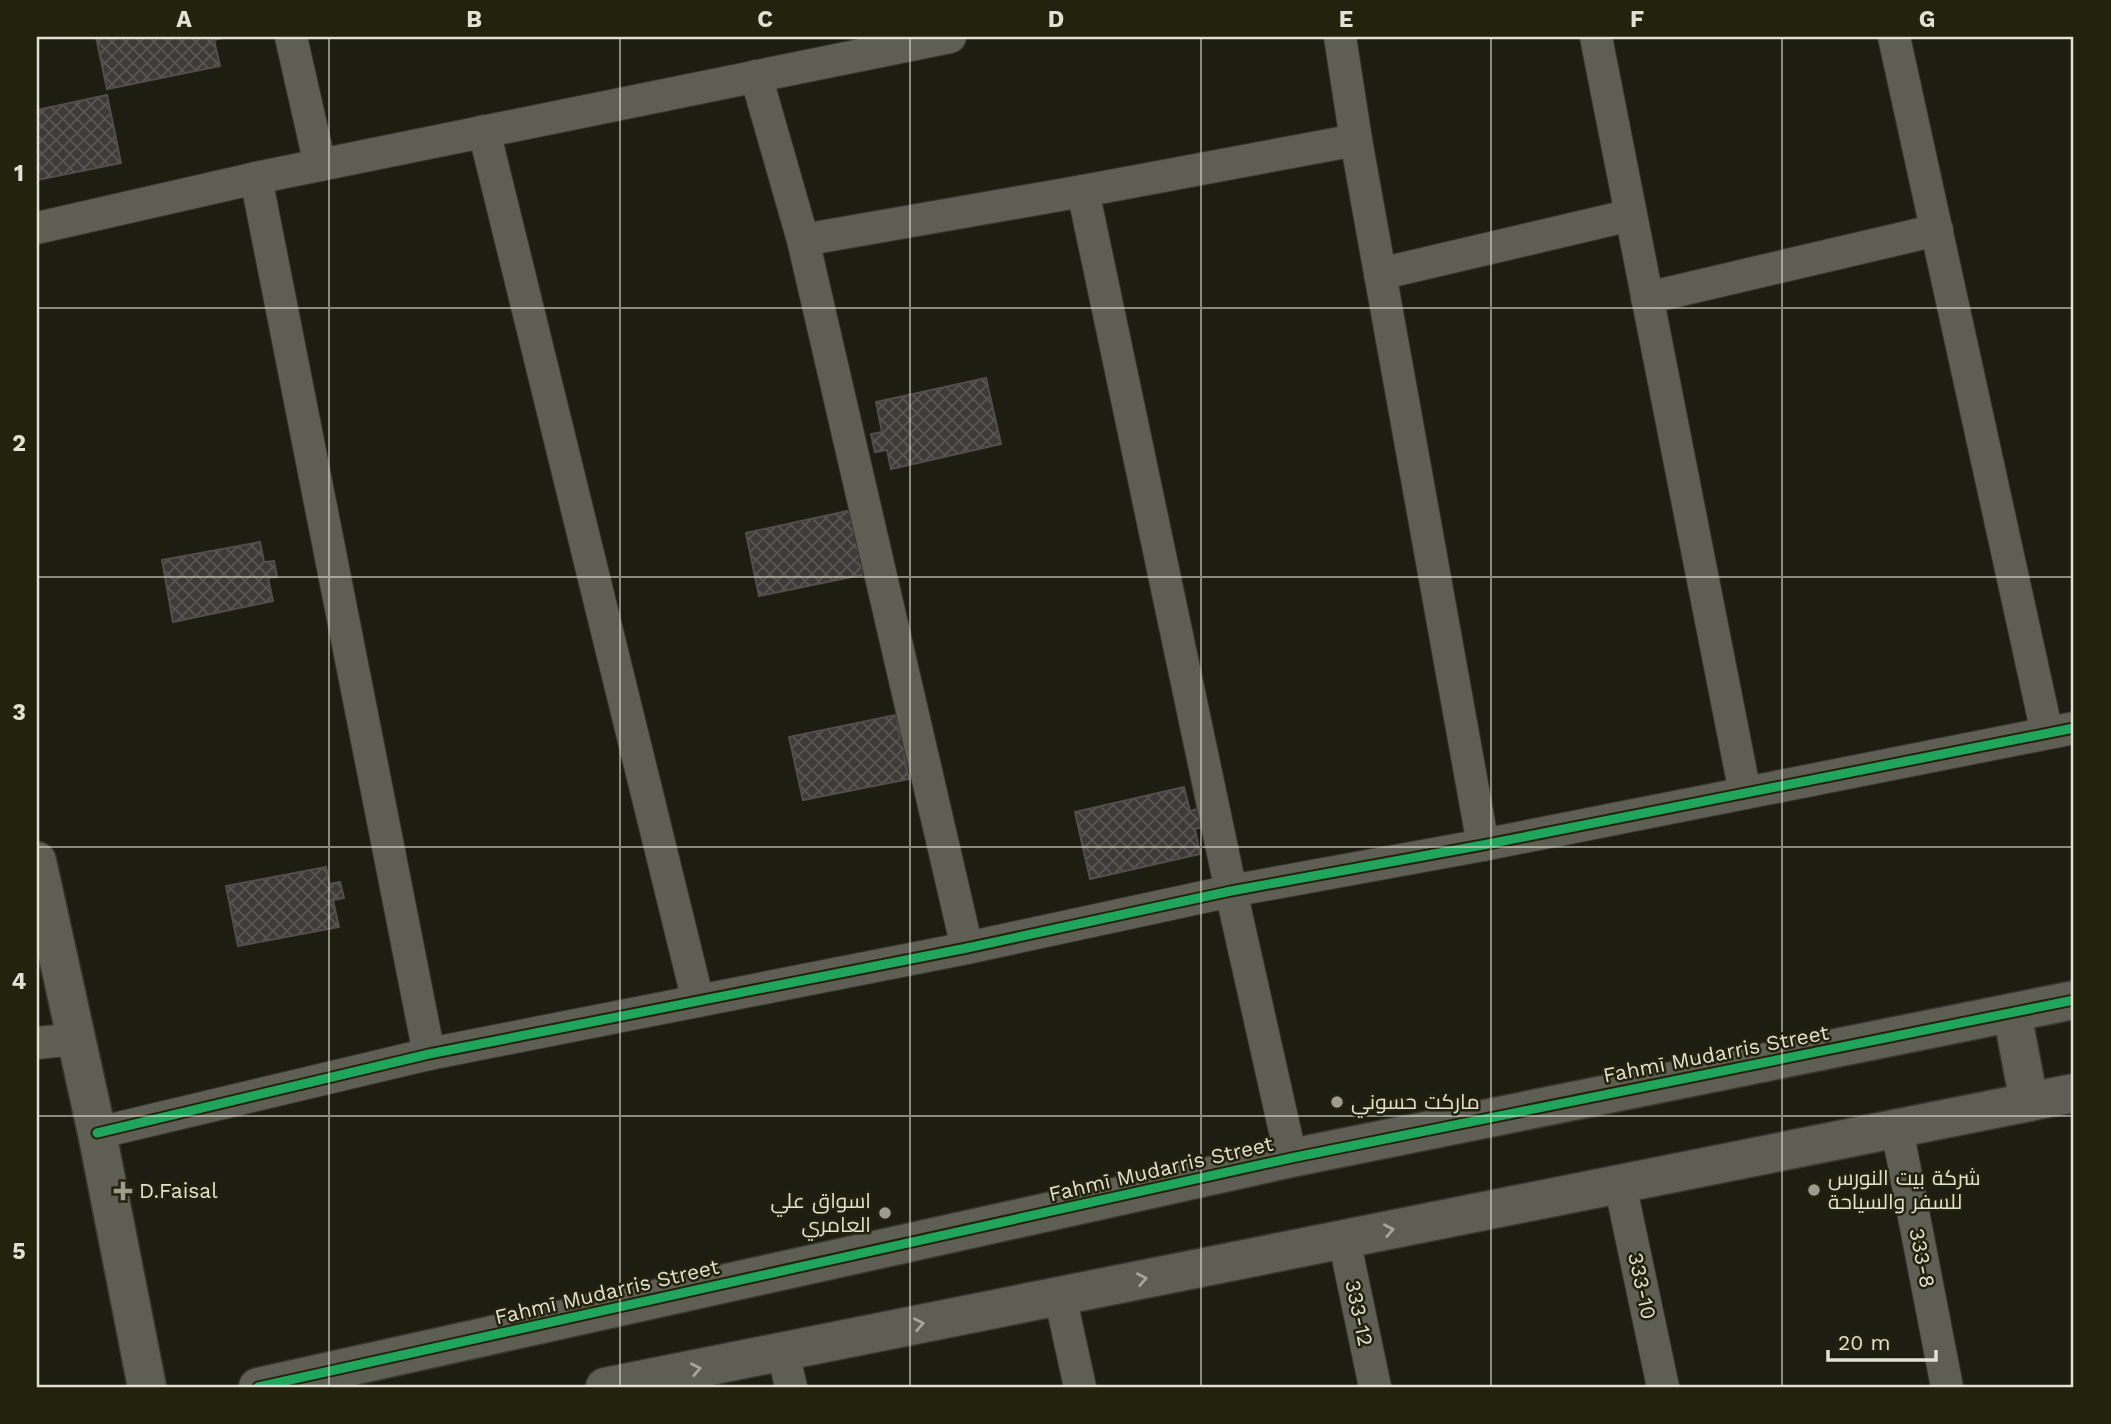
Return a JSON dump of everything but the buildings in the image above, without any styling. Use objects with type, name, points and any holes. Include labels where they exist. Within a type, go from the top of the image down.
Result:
[{"type":"street","points":[[290,37],[320,165]]},
{"type":"street","points":[[37,229],[257,178],[950,37]]},
{"type":"street","points":[[1340,37],[1356,140],[1483,845]]},
{"type":"street","points":[[1596,37],[1745,793]]},
{"type":"street","points":[[97,1133],[429,1054],[967,947],[1231,891],[1483,845],[2061,730],[1937,230],[1894,37]]},
{"type":"street","points":[[756,76],[803,240],[967,947]]},
{"type":"street","points":[[484,131],[698,1001]]},
{"type":"street","points":[[803,240],[1356,140]]},
{"type":"street","points":[[257,178],[429,1054]]},
{"type":"street","points":[[1083,191],[1231,891],[1292,1158]]},
{"type":"street","points":[[1380,275],[1631,215]]},
{"type":"street","points":[[1647,298],[1937,230]]},
{"type":"street","points":[[37,861],[97,1133],[147,1387]]},
{"type":"street","name":"Fahmī Mudarris Street","points":[[258,1387],[1292,1158],[2074,1000]]},
{"type":"street","points":[[2012,1013],[2029,1102]]},
{"type":"street","points":[[37,1043],[76,1039]]},
{"type":"street","points":[[605,1387],[787,1369],[1060,1296],[2074,1093]]},
{"type":"street","name":"333-8","points":[[1897,1129],[1947,1387]]},
{"type":"street","name":"333-10","points":[[1620,1184],[1663,1387]]},
{"type":"street","name":"333-12","points":[[1344,1239],[1375,1387]]},
{"type":"street","points":[[1060,1296],[1080,1387]]},
{"type":"cycle path","points":[[97,1133],[429,1054],[967,948],[1231,891],[1483,845],[2074,728]]},
{"type":"cycle path","points":[[258,1387],[1291,1158],[2074,1000]]},
{"type":"place","name":"ماركت حسوني","points":[[1337,1102]]},
{"type":"place","name":"شركة بيت النورس للسفر والسياحة","points":[[1814,1190]]},
{"type":"place","name":"D.Faisal","points":[[123,1191]]},
{"type":"place","name":"اسواق علي العامري","points":[[885,1213]]}]
